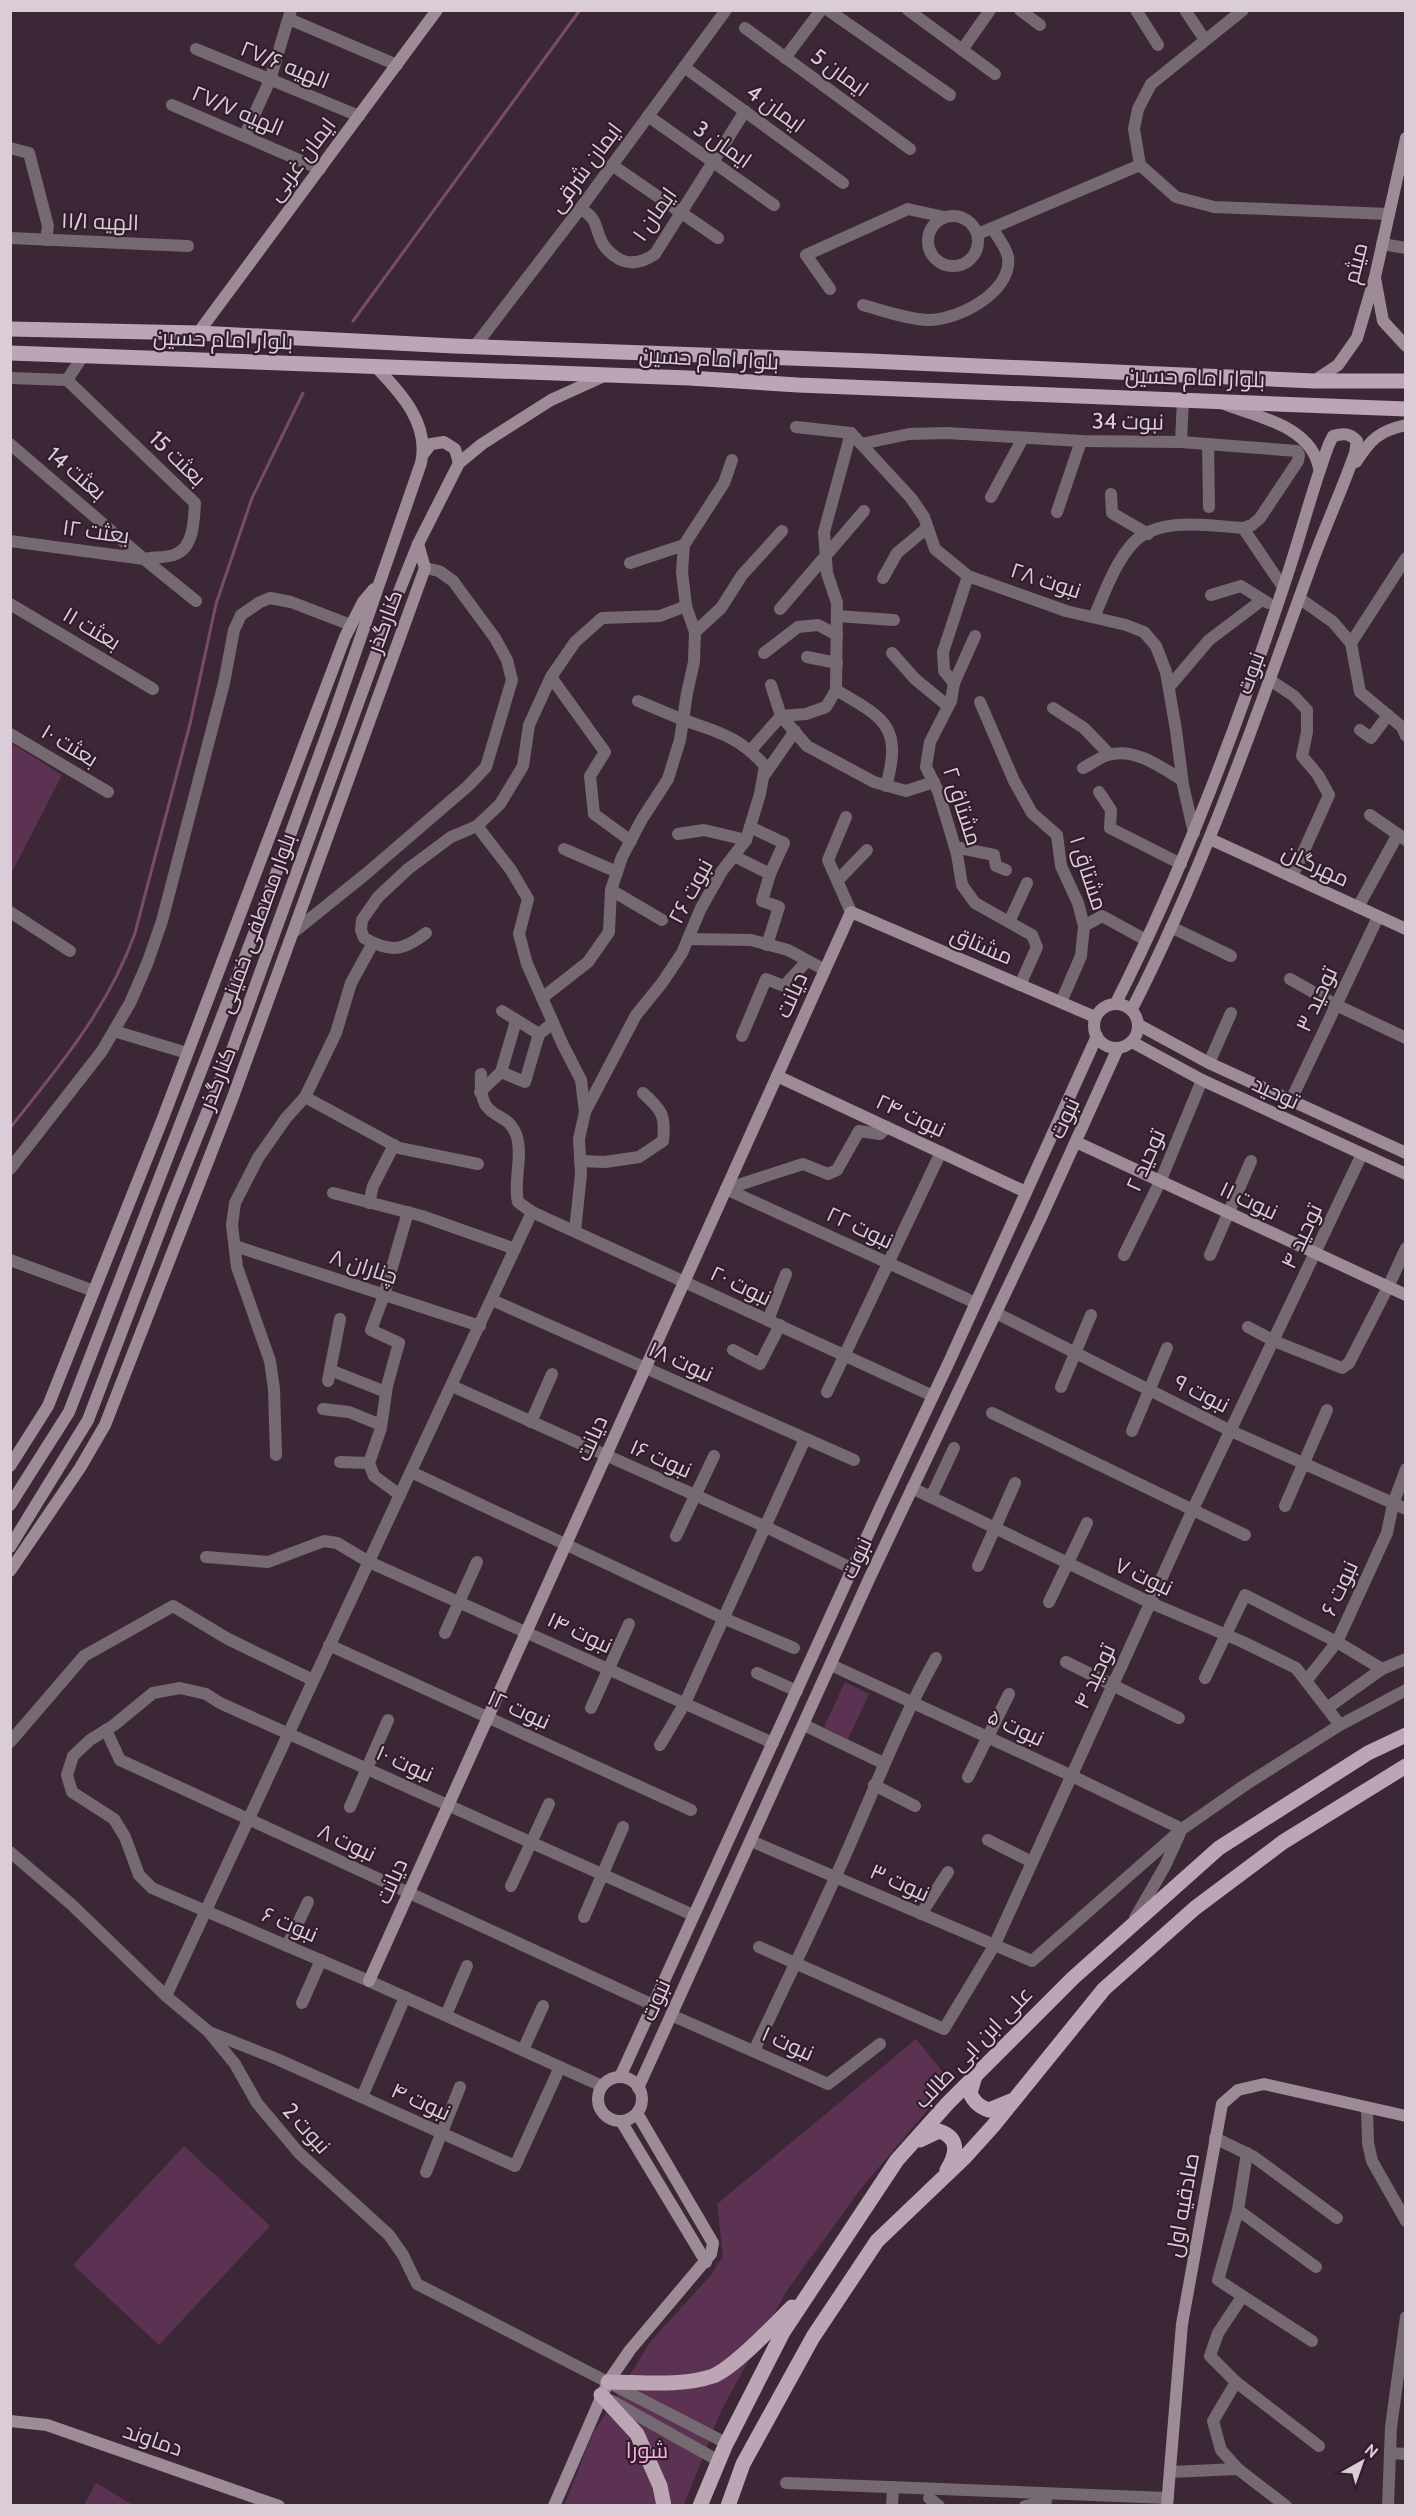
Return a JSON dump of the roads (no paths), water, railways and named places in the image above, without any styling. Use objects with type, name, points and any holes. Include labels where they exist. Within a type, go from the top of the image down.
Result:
[{"type":"main road","name":"ایمان غربی","points":[[198,333],[437,10]]},
{"type":"main road","name":"میثم","points":[[1314,381],[1338,365],[1357,338],[1375,277],[1406,138]]},
{"type":"main road","points":[[1375,277],[1383,321],[1406,346]]},
{"type":"main road","name":"بلوار امام حسین","points":[[10,329],[198,333],[1314,381],[1406,381]]},
{"type":"main road","name":"بلوار امام حسین","points":[[10,353],[606,375],[798,385],[1406,409]]},
{"type":"main road","name":"بلوار مصطفی خمینی","points":[[10,1506],[69,1412],[255,930],[381,581],[424,453],[421,430],[415,415],[376,367]]},
{"type":"main road","name":"بلوار مصطفی خمینی","points":[[10,1547],[88,1420],[232,1050],[418,544],[459,463],[489,439],[551,400],[606,375]]},
{"type":"main road","points":[[1214,400],[1272,421],[1292,431],[1307,443],[1316,455],[1319,467],[1317,475]]},
{"type":"main road","points":[[1345,481],[1364,450],[1377,435],[1387,429],[1406,425]]},
{"type":"main road","name":"نبوت","points":[[1116,1003],[1181,864],[1228,748],[1283,587],[1317,475],[1333,436],[1352,435],[1357,441],[1345,481],[1210,839],[1132,1009]]},
{"type":"main road","points":[[424,453],[431,444],[444,442],[455,449],[459,463]]},
{"type":"main road","name":"کنارگذر","points":[[10,1571],[80,1468],[105,1425],[295,931],[425,568],[418,544]]},
{"type":"main road","name":"کنارگذر","points":[[10,1466],[48,1406],[188,1053],[351,625],[363,602],[381,581]]},
{"type":"main road","name":"مهرگان","points":[[1210,839],[1406,929]]},
{"type":"main road","name":"دیانت","points":[[369,1981],[851,912]]},
{"type":"main road","name":"مشتاق","points":[[851,912],[1095,1017]]},
{"type":"main road","points":[[1124,988],[1140,994]]},
{"type":"main road","points":[[1116,1003],[1132,1009],[1139,1025],[1132,1042],[1118,1048],[1107,1046],[1097,1036],[1094,1025],[1095,1017],[1100,1009],[1116,1003]]},
{"type":"main road","name":"توحید","points":[[1139,1025],[1209,1063],[1406,1153]]},
{"type":"main road","name":"نبوت","points":[[620,2077],[1097,1036]]},
{"type":"main road","name":"توحید","points":[[1132,1042],[1202,1080],[1406,1174]]},
{"type":"main road","name":"نبوت","points":[[638,2088],[870,1577],[1076,1142],[1118,1048]]},
{"type":"main road","name":"نبوت ۲۴","points":[[777,1076],[1026,1192]]},
{"type":"main road","name":"نبوت ۱۱","points":[[1076,1142],[1406,1295]]},
{"type":"main road","points":[[976,1303],[996,1312]]},
{"type":"main road","points":[[853,1569],[870,1577]]},
{"type":"main road","name":"علی ابن ابی طالب","points":[[700,2505],[726,2443],[783,2332],[897,2160],[906,2150],[977,2074],[1073,1978],[1219,1848],[1368,1753],[1406,1735]]},
{"type":"main road","points":[[728,2505],[743,2464],[813,2337],[877,2241],[965,2157],[1015,2100],[1104,1989],[1195,1908],[1283,1842],[1406,1766]]},
{"type":"main road","points":[[693,1915],[712,1923]]},
{"type":"main road","points":[[977,2074],[970,2093],[974,2101],[982,2108],[989,2110],[1015,2100]]},
{"type":"main road","points":[[620,2077],[629,2079],[638,2088],[642,2100],[637,2112],[629,2119],[621,2121],[612,2120],[600,2109],[597,2101],[602,2086],[610,2079],[620,2077]]},
{"type":"main road","name":"صادقیه اول","points":[[1168,2502],[1182,2324],[1222,2104],[1238,2091],[1264,2084],[1406,2116]]},
{"type":"main road","points":[[555,2505],[604,2389],[630,2350],[706,2262],[713,2242],[637,2112]]},
{"type":"main road","points":[[621,2121],[706,2262]]},
{"type":"main road","points":[[906,2150],[930,2134],[939,2131],[948,2134],[955,2142],[956,2150],[943,2178]]},
{"type":"main road","points":[[604,2389],[676,2382],[714,2375],[744,2353],[812,2288]]},
{"type":"main road","points":[[604,2389],[637,2434],[660,2486],[664,2505]]},
{"type":"main road","name":"دماوند","points":[[10,2421],[47,2425],[279,2505]]},
{"type":"street","name":"ایمان شرقی","points":[[475,346],[580,209],[726,10]]},
{"type":"street","points":[[785,58],[821,10]]},
{"type":"street","points":[[828,10],[950,95]]},
{"type":"street","points":[[908,10],[995,74]]},
{"type":"street","points":[[962,50],[987,14],[974,10]]},
{"type":"street","points":[[1020,10],[1040,25]]},
{"type":"street","points":[[1136,10],[1158,45]]},
{"type":"street","points":[[1244,10],[1151,84],[1138,109],[1134,129],[1140,165],[1176,197],[1214,207],[1389,214]]},
{"type":"street","points":[[1191,13],[1205,40]]},
{"type":"street","points":[[245,135],[270,80],[290,15],[397,65]]},
{"type":"street","name":"ایمان 5","points":[[745,28],[910,149]]},
{"type":"street","name":"الهیه ۲۷/۶","points":[[196,50],[359,116]]},
{"type":"street","name":"ایمان 4","points":[[684,67],[843,183]]},
{"type":"street","name":"الهیه ۲۷/۷","points":[[172,105],[320,169]]},
{"type":"street","name":"ایمان ۱","points":[[580,209],[590,213],[604,246],[618,258],[631,263],[642,263],[655,254],[714,164],[745,111]]},
{"type":"street","name":"ایمان 3","points":[[648,116],[774,206]]},
{"type":"street","points":[[10,148],[28,153],[48,226],[46,240]]},
{"type":"street","points":[[612,165],[718,238]]},
{"type":"street","points":[[978,234],[1140,165]]},
{"type":"street","points":[[830,289],[806,255],[908,209],[944,217],[961,216],[969,220],[978,234],[977,251],[966,263],[958,266],[942,264],[930,252],[928,236],[931,227],[944,217]]},
{"type":"street","points":[[863,305],[927,320],[951,317],[974,307],[999,282],[1008,265],[1008,254],[992,228]]},
{"type":"street","name":"الهیه ۱۱/۱","points":[[10,238],[189,246]]},
{"type":"street","points":[[1382,244],[1406,248]]},
{"type":"street","points":[[10,378],[67,381],[82,356]]},
{"type":"street","name":"بعثت 15","points":[[67,381],[195,503],[194,525],[186,546],[177,554],[144,559]]},
{"type":"street","points":[[1181,442],[1183,399]]},
{"type":"street","points":[[751,750],[781,716],[806,714],[826,707],[836,690],[837,603],[827,573],[824,532],[851,434],[796,427]]},
{"type":"street","name":"نبوت 34","points":[[861,444],[909,434],[946,433],[1081,441],[1181,442],[1293,449],[1299,455],[1298,461],[1260,518],[1252,525],[1243,528]]},
{"type":"street","name":"نبوت ۲۸","points":[[851,434],[911,498],[924,518],[935,549],[968,576],[1066,611],[1094,616],[1144,632],[1156,646],[1166,672],[1182,780],[1194,833]]},
{"type":"street","points":[[991,497],[1023,438]]},
{"type":"street","points":[[1057,512],[1081,441]]},
{"type":"street","name":"بعثت 14","points":[[10,444],[144,559]]},
{"type":"street","points":[[1208,444],[1209,507]]},
{"type":"street","points":[[542,998],[588,962],[609,932],[611,890],[617,872],[631,841],[668,779],[680,740],[694,662],[695,632],[686,606],[682,572],[684,545],[724,483],[732,460]]},
{"type":"street","points":[[1111,495],[1112,513],[1148,534]]},
{"type":"street","points":[[780,609],[864,512]]},
{"type":"street","points":[[1094,616],[1113,573],[1135,541],[1157,529],[1184,525],[1243,528],[1283,587]]},
{"type":"street","points":[[883,578],[897,554],[927,528]]},
{"type":"street","points":[[695,632],[721,608],[742,575],[782,531]]},
{"type":"street","name":"بعثت ۱۲","points":[[10,541],[144,559],[196,601]]},
{"type":"street","points":[[630,563],[684,545]]},
{"type":"street","points":[[1351,643],[1406,558]]},
{"type":"street","points":[[295,931],[367,873],[468,786],[486,767],[512,680],[507,660],[495,638],[453,581],[439,571],[425,568]]},
{"type":"street","points":[[954,683],[945,671],[943,652],[968,576]]},
{"type":"street","points":[[1211,595],[1241,586],[1276,608]]},
{"type":"street","points":[[10,1169],[102,1051],[130,1003],[162,921],[224,683],[234,630],[241,615],[270,598],[291,602],[351,625]]},
{"type":"street","points":[[1299,598],[1333,622],[1351,643],[1360,692],[1402,727],[1406,736]]},
{"type":"street","points":[[1169,687],[1209,640],[1262,600]]},
{"type":"street","name":"بعثت ۱۱","points":[[10,604],[153,689]]},
{"type":"street","points":[[426,933],[412,944],[394,949],[383,948],[364,938],[361,930],[365,914],[378,897],[408,868],[451,837],[477,826],[500,804],[523,766],[529,725],[551,677],[575,642],[602,618],[660,616],[686,606]]},
{"type":"street","points":[[837,616],[894,620]]},
{"type":"street","points":[[764,652],[798,627],[818,625],[837,635]]},
{"type":"street","name":"مشتاق ۲","points":[[975,636],[954,683],[948,706],[930,742],[926,767],[934,783],[955,847],[962,885],[975,903],[1032,936],[1037,947],[1020,985]]},
{"type":"street","points":[[892,652],[915,679],[948,706]]},
{"type":"street","points":[[807,657],[837,663]]},
{"type":"street","points":[[551,677],[605,752],[590,776],[594,814],[631,841]]},
{"type":"street","points":[[1270,680],[1294,696],[1307,710],[1307,732],[1302,756],[1318,775],[1329,795],[1292,877]]},
{"type":"street","points":[[771,685],[781,716],[807,746],[856,773],[886,786],[906,791],[934,783]]},
{"type":"street","points":[[836,690],[875,712],[892,738],[893,762],[886,786]]},
{"type":"street","points":[[638,701],[683,719],[714,728],[751,750],[765,766],[763,778]]},
{"type":"street","name":"مشتاق ۱","points":[[980,702],[1018,789],[1032,813],[1057,835],[1061,866],[1078,903],[1084,926],[1081,956],[1061,1002]]},
{"type":"street","points":[[1053,708],[1084,728],[1109,754]]},
{"type":"street","points":[[1360,730],[1371,738],[1388,715]]},
{"type":"street","name":"نبوت ۲۶","points":[[585,1112],[636,1015],[662,983],[682,953],[701,908],[746,840],[763,778],[795,731]]},
{"type":"street","name":"بعثت ۱۰","points":[[10,734],[108,792]]},
{"type":"street","points":[[1083,768],[1109,754],[1131,754],[1156,764],[1182,780]]},
{"type":"street","points":[[1099,792],[1111,810],[1110,828],[1181,864]]},
{"type":"street","points":[[1358,907],[1402,837],[1370,815]]},
{"type":"street","points":[[846,817],[828,860],[851,912]]},
{"type":"street","points":[[477,826],[511,870],[528,899],[519,934],[527,964],[581,1080],[585,1112],[579,1139],[581,1174],[575,1231]]},
{"type":"street","points":[[750,827],[784,843],[770,874],[762,901],[779,907],[767,945]]},
{"type":"street","points":[[678,834],[704,830],[746,840]]},
{"type":"street","points":[[955,847],[994,855],[996,866],[1006,870]]},
{"type":"street","points":[[564,849],[617,872]]},
{"type":"street","points":[[838,880],[867,850]]},
{"type":"street","points":[[734,856],[770,874]]},
{"type":"street","points":[[1009,922],[1027,883]]},
{"type":"street","points":[[611,890],[662,920]]},
{"type":"street","points":[[10,912],[70,951]]},
{"type":"street","points":[[1084,926],[1102,916],[1146,940]]},
{"type":"street","name":"توحید ۳","points":[[1291,1100],[1378,917]]},
{"type":"street","points":[[1171,927],[1231,956]]},
{"type":"street","points":[[688,939],[751,940],[788,950],[825,970]]},
{"type":"street","points":[[276,1455],[274,1389],[270,1361],[237,1267],[232,1225],[235,1203],[258,1158],[286,1118],[305,1097],[336,1033],[351,982],[373,943]]},
{"type":"street","points":[[742,1036],[766,979],[784,986],[807,961]]},
{"type":"street","points":[[1290,979],[1336,1005],[1406,1038]]},
{"type":"street","points":[[502,1011],[539,1034]]},
{"type":"street","points":[[1209,1063],[1231,1013]]},
{"type":"street","points":[[480,1092],[501,1072],[516,1021]]},
{"type":"street","points":[[501,1072],[525,1082],[539,1034],[553,1023]]},
{"type":"street","points":[[114,1031],[188,1053]]},
{"type":"street","points":[[166,1996],[204,1910],[532,1212],[518,1202],[515,1191],[518,1140],[508,1123],[486,1108],[480,1092],[481,1074]]},
{"type":"street","name":"توحید ۲","points":[[1124,1255],[1160,1182],[1202,1080]]},
{"type":"street","points":[[580,1161],[605,1162],[639,1156],[663,1141],[665,1122],[654,1103],[643,1093]]},
{"type":"street","points":[[305,1097],[394,1145],[478,1164]]},
{"type":"street","points":[[726,1189],[802,1164],[828,1174],[837,1170],[858,1131],[880,1134],[887,1127]]},
{"type":"street","points":[[369,1203],[373,1186],[394,1145]]},
{"type":"street","points":[[827,1392],[941,1152]]},
{"type":"street","name":"توحید ۴","points":[[759,1947],[944,2029],[994,1946],[1193,1509],[1362,1154]]},
{"type":"street","points":[[1210,1255],[1251,1161]]},
{"type":"street","name":"نبوت ۲۲","points":[[726,1189],[976,1303]]},
{"type":"street","points":[[333,1193],[408,1212],[515,1249]]},
{"type":"street","points":[[400,1495],[374,1476],[369,1463],[381,1425],[386,1392],[399,1343],[371,1330],[384,1295],[408,1212]]},
{"type":"street","name":"نبوت ۲۰","points":[[532,1212],[933,1396]]},
{"type":"street","name":"چناران ۸","points":[[235,1246],[480,1326]]},
{"type":"street","points":[[1248,1327],[1274,1341],[1342,1368],[1349,1363],[1389,1287],[1406,1248]]},
{"type":"street","points":[[10,1260],[94,1291]]},
{"type":"street","points":[[768,1320],[786,1274]]},
{"type":"street","name":"نبوت ۱۸","points":[[492,1300],[854,1460]]},
{"type":"street","name":"نبوت ۹","points":[[996,1312],[1231,1431],[1406,1509]]},
{"type":"street","points":[[1061,1387],[1091,1315]]},
{"type":"street","points":[[340,1319],[329,1376],[386,1392]]},
{"type":"street","points":[[733,1350],[760,1364],[780,1325]]},
{"type":"street","points":[[1132,1431],[1167,1348]]},
{"type":"street","points":[[531,1422],[552,1374]]},
{"type":"street","name":"نبوت ۱۶","points":[[452,1386],[764,1526],[853,1569]]},
{"type":"street","points":[[323,1409],[349,1412],[381,1425]]},
{"type":"street","points":[[1285,1506],[1327,1410]]},
{"type":"street","points":[[992,1413],[1245,1535]]},
{"type":"street","points":[[660,1745],[685,1703],[805,1438]]},
{"type":"street","points":[[931,1497],[954,1448]]},
{"type":"street","points":[[676,1536],[697,1496],[714,1456]]},
{"type":"street","points":[[340,1462],[369,1463]]},
{"type":"street","name":"نبوت ۶","points":[[1306,1681],[1337,1642],[1387,1533],[1393,1504],[1406,1469]]},
{"type":"street","points":[[411,1472],[723,1618],[794,1648]]},
{"type":"street","points":[[978,1566],[1015,1483]]},
{"type":"street","name":"نبوت ۷","points":[[912,1488],[1151,1603],[1296,1668],[1340,1725]]},
{"type":"street","points":[[1049,1602],[1087,1523]]},
{"type":"street","name":"نبوت ۱۴","points":[[206,1557],[268,1562],[324,1541],[337,1543],[369,1562],[773,1743]]},
{"type":"street","points":[[445,1633],[477,1562]]},
{"type":"street","points":[[1204,1678],[1245,1595],[1337,1642],[1382,1669]]},
{"type":"street","points":[[10,1742],[84,1656],[173,1606],[228,1639],[313,1680]]},
{"type":"street","points":[[591,1708],[629,1624]]},
{"type":"street","name":"نبوت ۱۲","points":[[329,1645],[691,1810]]},
{"type":"street","points":[[754,2051],[836,1876],[911,1702],[936,1658]]},
{"type":"street","points":[[1327,1708],[1382,1669],[1406,1659]]},
{"type":"street","points":[[1066,1662],[1179,1718]]},
{"type":"street","name":"نبوت ۵","points":[[831,1665],[1182,1829]]},
{"type":"street","points":[[757,1673],[797,1691]]},
{"type":"street","name":"نبوت ۱۰","points":[[106,1730],[153,1693],[180,1688],[206,1694],[693,1915]]},
{"type":"street","points":[[1130,1928],[1166,1866],[1182,1829],[1245,1785],[1340,1725],[1406,1690]]},
{"type":"street","points":[[968,1777],[1009,1694]]},
{"type":"street","points":[[350,1807],[388,1720]]},
{"type":"street","points":[[804,1725],[883,1763]]},
{"type":"street","name":"نبوت ۶","points":[[106,1730],[90,1740],[73,1756],[67,1775],[72,1792],[114,1819],[125,1837],[139,1875],[152,1888],[369,1981],[602,2086]]},
{"type":"street","name":"نبوت ۸","points":[[106,1730],[120,1760],[653,2005]]},
{"type":"street","points":[[874,1785],[915,1806]]},
{"type":"street","points":[[511,1886],[549,1804]]},
{"type":"street","points":[[584,1917],[623,1827]]},
{"type":"street","name":"نبوت ۳","points":[[751,1841],[1032,1961],[1182,1829]]},
{"type":"street","points":[[988,1840],[1032,1862]]},
{"type":"street","name":"نبوت 2","points":[[10,1852],[71,1904],[166,1996],[208,2031],[235,2064],[257,2103],[299,2153],[389,2235],[403,2255],[417,2284],[604,2389]]},
{"type":"street","points":[[921,1914],[948,1872]]},
{"type":"street","points":[[287,1946],[308,1902]]},
{"type":"street","points":[[302,2003],[321,1960]]},
{"type":"street","points":[[446,2015],[467,1966]]},
{"type":"street","points":[[362,2097],[405,1997]]},
{"type":"street","points":[[523,2050],[543,2006]]},
{"type":"street","name":"نبوت ۱","points":[[671,2015],[828,2084],[880,2044]]},
{"type":"street","name":"نبوت ۴","points":[[208,2031],[277,2059],[515,2166],[560,2067]]},
{"type":"street","points":[[426,2172],[460,2087]]},
{"type":"street","points":[[1367,2108],[1368,2143],[1372,2161],[1406,2221]]},
{"type":"street","points":[[1215,2138],[1247,2153],[1337,2218]]},
{"type":"street","points":[[1247,2153],[1238,2210],[1218,2280],[1312,2341]]},
{"type":"street","points":[[1238,2210],[1316,2266]]},
{"type":"street","points":[[1242,2296],[1218,2333],[1210,2356],[1236,2382],[1319,2446]]},
{"type":"street","points":[[1388,2505],[1390,2427],[1402,2374],[1406,2317]]},
{"type":"street","points":[[1236,2382],[1212,2421],[1221,2450],[1238,2469],[1286,2505]]},
{"type":"street","points":[[604,2389],[726,2443]]},
{"type":"street","points":[[604,2389],[719,2461]]},
{"type":"street","points":[[1390,2453],[1406,2454]]},
{"type":"street","points":[[1170,2472],[1238,2469]]},
{"type":"street","points":[[786,2483],[893,2487],[1045,2500],[1168,2502]]},
{"type":"street","points":[[892,2505],[893,2487]]},
{"type":"street","points":[[1025,2505],[1045,2500]]},
{"type":"waterway","points":[[353,321],[580,10]]},
{"type":"waterway","points":[[10,1128],[64,1059],[97,1011],[124,960],[135,933],[190,724],[216,604],[252,498],[303,393]]},
{"type":"park label","name":"شورا","points":[[647,2450]]}]
